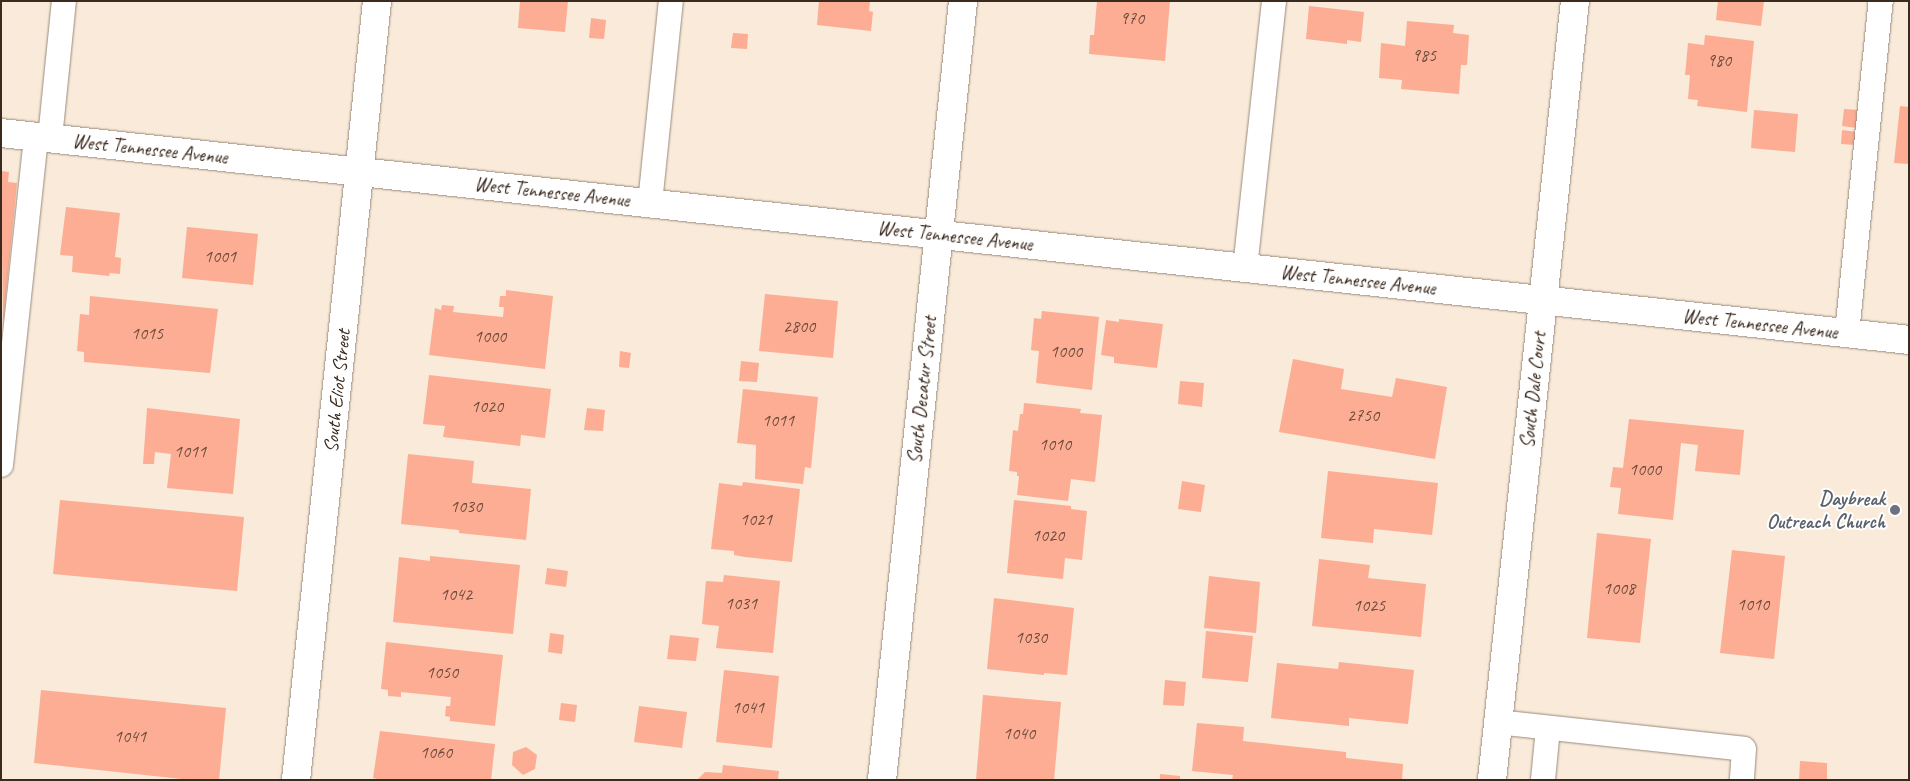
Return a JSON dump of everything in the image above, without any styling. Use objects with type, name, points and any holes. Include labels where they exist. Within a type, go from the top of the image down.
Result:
[{"type":"street","name":"South Eliot Street","points":[[296,780],[378,1]]},
{"type":"street","name":"South Decatur Street","points":[[882,780],[963,1]]},
{"type":"street","name":"South Dale Court","points":[[1492,780],[1576,1]]},
{"type":"street","name":"West Tennessee Avenue","points":[[1,133],[1909,340]]},
{"type":"lane","points":[[1,465],[43,137],[64,1]]},
{"type":"lane","points":[[650,203],[671,1]]},
{"type":"lane","points":[[1245,268],[1274,1]]},
{"type":"lane","points":[[1847,333],[1881,1]]},
{"type":"lane","points":[[1498,722],[1744,749],[1742,780]]},
{"type":"lane","points":[[1543,780],[1548,728]]},
{"type":"building","points":[[520,1],[568,1],[565,32],[518,28]]},
{"type":"building","points":[[819,1],[870,1],[869,11],[873,12],[871,31],[817,25]]},
{"type":"building","points":[[1097,1],[1170,1],[1165,61],[1089,54],[1090,35],[1094,35]]},
{"type":"building","points":[[1718,1],[1764,1],[1761,26],[1716,20]]},
{"type":"building","points":[[1309,6],[1364,12],[1361,42],[1347,40],[1347,44],[1306,39]]},
{"type":"building","points":[[591,18],[606,20],[604,39],[589,38]]},
{"type":"building","points":[[1407,21],[1454,25],[1453,33],[1469,35],[1467,65],[1461,65],[1459,94],[1401,89],[1402,80],[1379,78],[1381,43],[1405,46]]},
{"type":"building","points":[[733,33],[748,34],[747,49],[731,48]]},
{"type":"building","points":[[1705,35],[1754,41],[1747,112],[1697,106],[1698,100],[1688,99],[1690,75],[1685,75],[1688,43],[1704,45]]},
{"type":"building","points":[[1900,106],[1909,107],[1909,164],[1894,163]]},
{"type":"building","points":[[1844,109],[1859,110],[1857,128],[1842,126]]},
{"type":"building","points":[[1754,110],[1798,114],[1795,152],[1751,148]]},
{"type":"building","points":[[1842,130],[1857,132],[1856,145],[1841,144]]},
{"type":"building","points":[[1,171],[9,172],[8,182],[17,183],[3,325]]},
{"type":"building","points":[[66,207],[120,213],[115,257],[121,258],[120,274],[110,273],[109,276],[72,272],[73,256],[60,255]]},
{"type":"building","points":[[187,227],[258,234],[253,285],[182,278]]},
{"type":"building","points":[[506,290],[553,296],[545,369],[429,355],[435,308],[441,310],[442,305],[454,306],[453,312],[503,317],[504,307],[499,307],[500,296],[506,296]]},
{"type":"building","points":[[765,294],[838,301],[833,358],[759,351]]},
{"type":"building","points":[[90,296],[218,309],[210,373],[84,362],[84,352],[77,351],[80,314],[89,315]]},
{"type":"building","points":[[1042,311],[1099,317],[1092,390],[1036,383],[1039,351],[1031,350],[1034,318],[1041,319]]},
{"type":"building","points":[[1119,319],[1163,324],[1157,368],[1114,363],[1114,357],[1101,355],[1106,320],[1119,322]]},
{"type":"building","points":[[620,351],[631,353],[629,368],[619,367]]},
{"type":"building","points":[[1293,359],[1344,369],[1341,389],[1392,397],[1396,378],[1447,387],[1435,459],[1279,432]]},
{"type":"building","points":[[741,361],[759,363],[757,382],[739,381]]},
{"type":"building","points":[[429,375],[551,389],[545,438],[521,435],[520,446],[443,437],[445,426],[423,424]]},
{"type":"building","points":[[1180,381],[1204,383],[1202,407],[1178,404]]},
{"type":"building","points":[[743,389],[818,397],[811,468],[805,467],[803,484],[755,479],[756,445],[737,443]]},
{"type":"building","points":[[1024,403],[1081,409],[1080,413],[1102,415],[1095,482],[1071,479],[1068,501],[1017,495],[1019,476],[1017,476],[1017,472],[1009,471],[1013,430],[1018,431],[1020,414],[1023,414]]},
{"type":"building","points":[[147,408],[240,419],[233,494],[167,488],[171,454],[155,452],[154,464],[143,464]]},
{"type":"building","points":[[587,408],[605,410],[603,431],[584,430]]},
{"type":"building","points":[[1629,419],[1744,430],[1740,475],[1695,471],[1698,445],[1681,443],[1673,520],[1618,514],[1621,488],[1610,487],[1613,467],[1623,468]]},
{"type":"building","points":[[408,454],[474,461],[472,483],[531,489],[526,540],[459,533],[459,530],[401,524]]},
{"type":"building","points":[[1328,471],[1438,483],[1432,535],[1374,529],[1373,543],[1321,538]]},
{"type":"building","points":[[1182,481],[1205,485],[1201,512],[1178,509]]},
{"type":"building","points":[[743,482],[800,489],[792,562],[745,557],[734,555],[734,551],[711,549],[719,483],[742,486]]},
{"type":"building","points":[[60,500],[244,517],[237,591],[53,574]]},
{"type":"building","points":[[1014,500],[1071,506],[1071,509],[1087,511],[1082,560],[1065,558],[1063,579],[1007,573]]},
{"type":"building","points":[[1597,533],[1651,539],[1640,643],[1587,638]]},
{"type":"building","points":[[1732,550],[1785,556],[1774,659],[1720,653]]},
{"type":"building","points":[[430,556],[520,565],[513,634],[393,622],[399,557],[430,561]]},
{"type":"building","points":[[1319,559],[1370,565],[1368,578],[1426,584],[1421,637],[1312,626]]},
{"type":"building","points":[[547,568],[568,571],[566,587],[545,584]]},
{"type":"building","points":[[724,575],[780,581],[773,653],[716,648],[719,626],[702,624],[706,581],[723,582]]},
{"type":"building","points":[[1209,576],[1260,582],[1256,633],[1204,628]]},
{"type":"building","points":[[994,598],[1074,608],[1067,675],[1044,673],[1044,675],[987,669]]},
{"type":"building","points":[[1206,631],[1253,636],[1248,682],[1202,678]]},
{"type":"building","points":[[550,633],[564,635],[562,654],[548,652]]},
{"type":"building","points":[[670,635],[699,638],[696,661],[667,659]]},
{"type":"building","points":[[386,642],[503,655],[495,726],[450,721],[450,717],[445,716],[446,706],[450,706],[451,697],[401,692],[401,697],[388,696],[388,690],[381,689]]},
{"type":"building","points":[[1339,662],[1414,670],[1408,724],[1349,718],[1349,726],[1271,718],[1277,663],[1338,669]]},
{"type":"building","points":[[724,670],[779,676],[772,748],[716,742]]},
{"type":"building","points":[[1165,680],[1186,682],[1184,706],[1163,705]]},
{"type":"building","points":[[41,690],[226,708],[219,780],[191,780],[34,763]]},
{"type":"building","points":[[983,695],[1061,702],[1054,780],[976,780]]},
{"type":"building","points":[[561,703],[577,705],[575,722],[559,720]]},
{"type":"building","points":[[639,706],[687,712],[682,748],[634,742]]},
{"type":"building","points":[[1197,723],[1244,727],[1243,741],[1346,752],[1346,758],[1403,764],[1402,780],[1232,780],[1233,775],[1192,771]]},
{"type":"building","points":[[380,731],[495,744],[491,780],[381,780],[373,778]]},
{"type":"building","points":[[526,747],[537,755],[535,769],[523,775],[512,765],[513,752]]},
{"type":"building","points":[[1800,761],[1827,763],[1827,780],[1799,780]]},
{"type":"building","points":[[723,765],[779,771],[778,780],[697,780],[705,772],[722,773]]},
{"type":"building","points":[[1160,774],[1180,776],[1180,780],[1160,780]]},
{"type":"place","name":"Daybreak Outreach Church","points":[[1895,510]]}]
